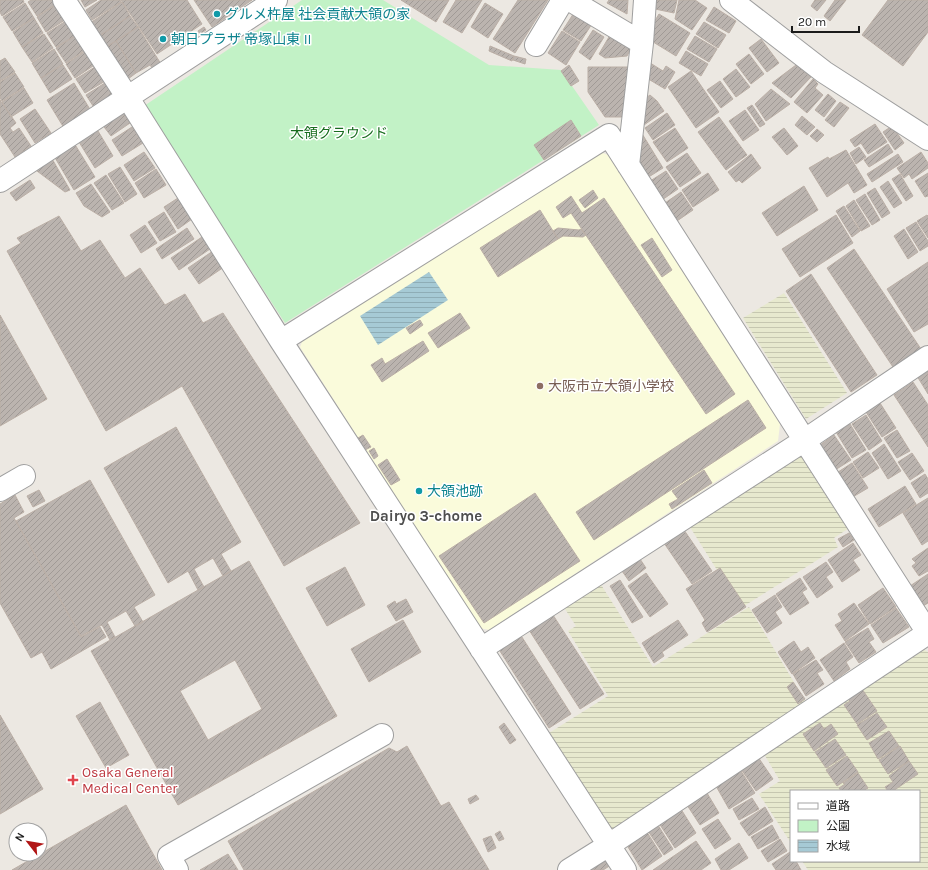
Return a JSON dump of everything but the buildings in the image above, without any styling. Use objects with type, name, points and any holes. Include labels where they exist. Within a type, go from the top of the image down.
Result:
[{"type":"street","points":[[64,0],[128,98],[281,341],[625,870]]},
{"type":"street","points":[[0,181],[276,0]]},
{"type":"street","points":[[536,45],[563,0]]},
{"type":"street","points":[[570,0],[642,43]]},
{"type":"street","points":[[628,165],[642,43],[645,0]]},
{"type":"street","points":[[731,0],[824,72],[928,140]]},
{"type":"street","points":[[281,341],[609,135],[928,633],[569,870]]},
{"type":"street","points":[[481,649],[805,440],[928,357]]},
{"type":"street","points":[[0,490],[24,476]]},
{"type":"street","points":[[177,870],[169,856],[382,735]]},
{"type":"shaded area","name":"大阪市立大領小学校","points":[[600,152],[608,155],[780,424],[778,441],[489,630],[480,628],[300,347],[304,337]]},
{"type":"shaded area","points":[[784,293],[847,393],[806,419],[743,318]]},
{"type":"shaded area","points":[[802,452],[849,528],[834,538],[838,547],[741,608],[688,524]]},
{"type":"shaded area","points":[[600,583],[653,667],[749,607],[807,704],[610,831],[549,733],[608,696],[568,631],[576,626],[563,606]]},
{"type":"shaded area","points":[[924,650],[928,652],[928,870],[808,870],[803,862],[920,862],[920,790],[790,790],[790,841],[759,794],[780,781],[764,754]]},
{"type":"green space","name":"大領グラウンド","points":[[302,0],[383,0],[489,65],[561,70],[599,125],[285,323],[144,106]]},
{"type":"water","points":[[429,272],[448,300],[378,345],[360,316]]},
{"type":"place","name":"グルメ杵屋 社会貢献大領の家","points":[[217,14]]},
{"type":"place","name":"朝日プラザ 帝塚山東 II","points":[[163,39]]},
{"type":"place","name":"大阪市立大領小学校","points":[[540,386]]},
{"type":"place","name":"大領池跡","points":[[419,491]]},
{"type":"place","name":"Osaka General Medical Center","points":[[73,780]]},
{"type":"district","name":"Dairyo 3-chome","points":[[426,516]]}]
